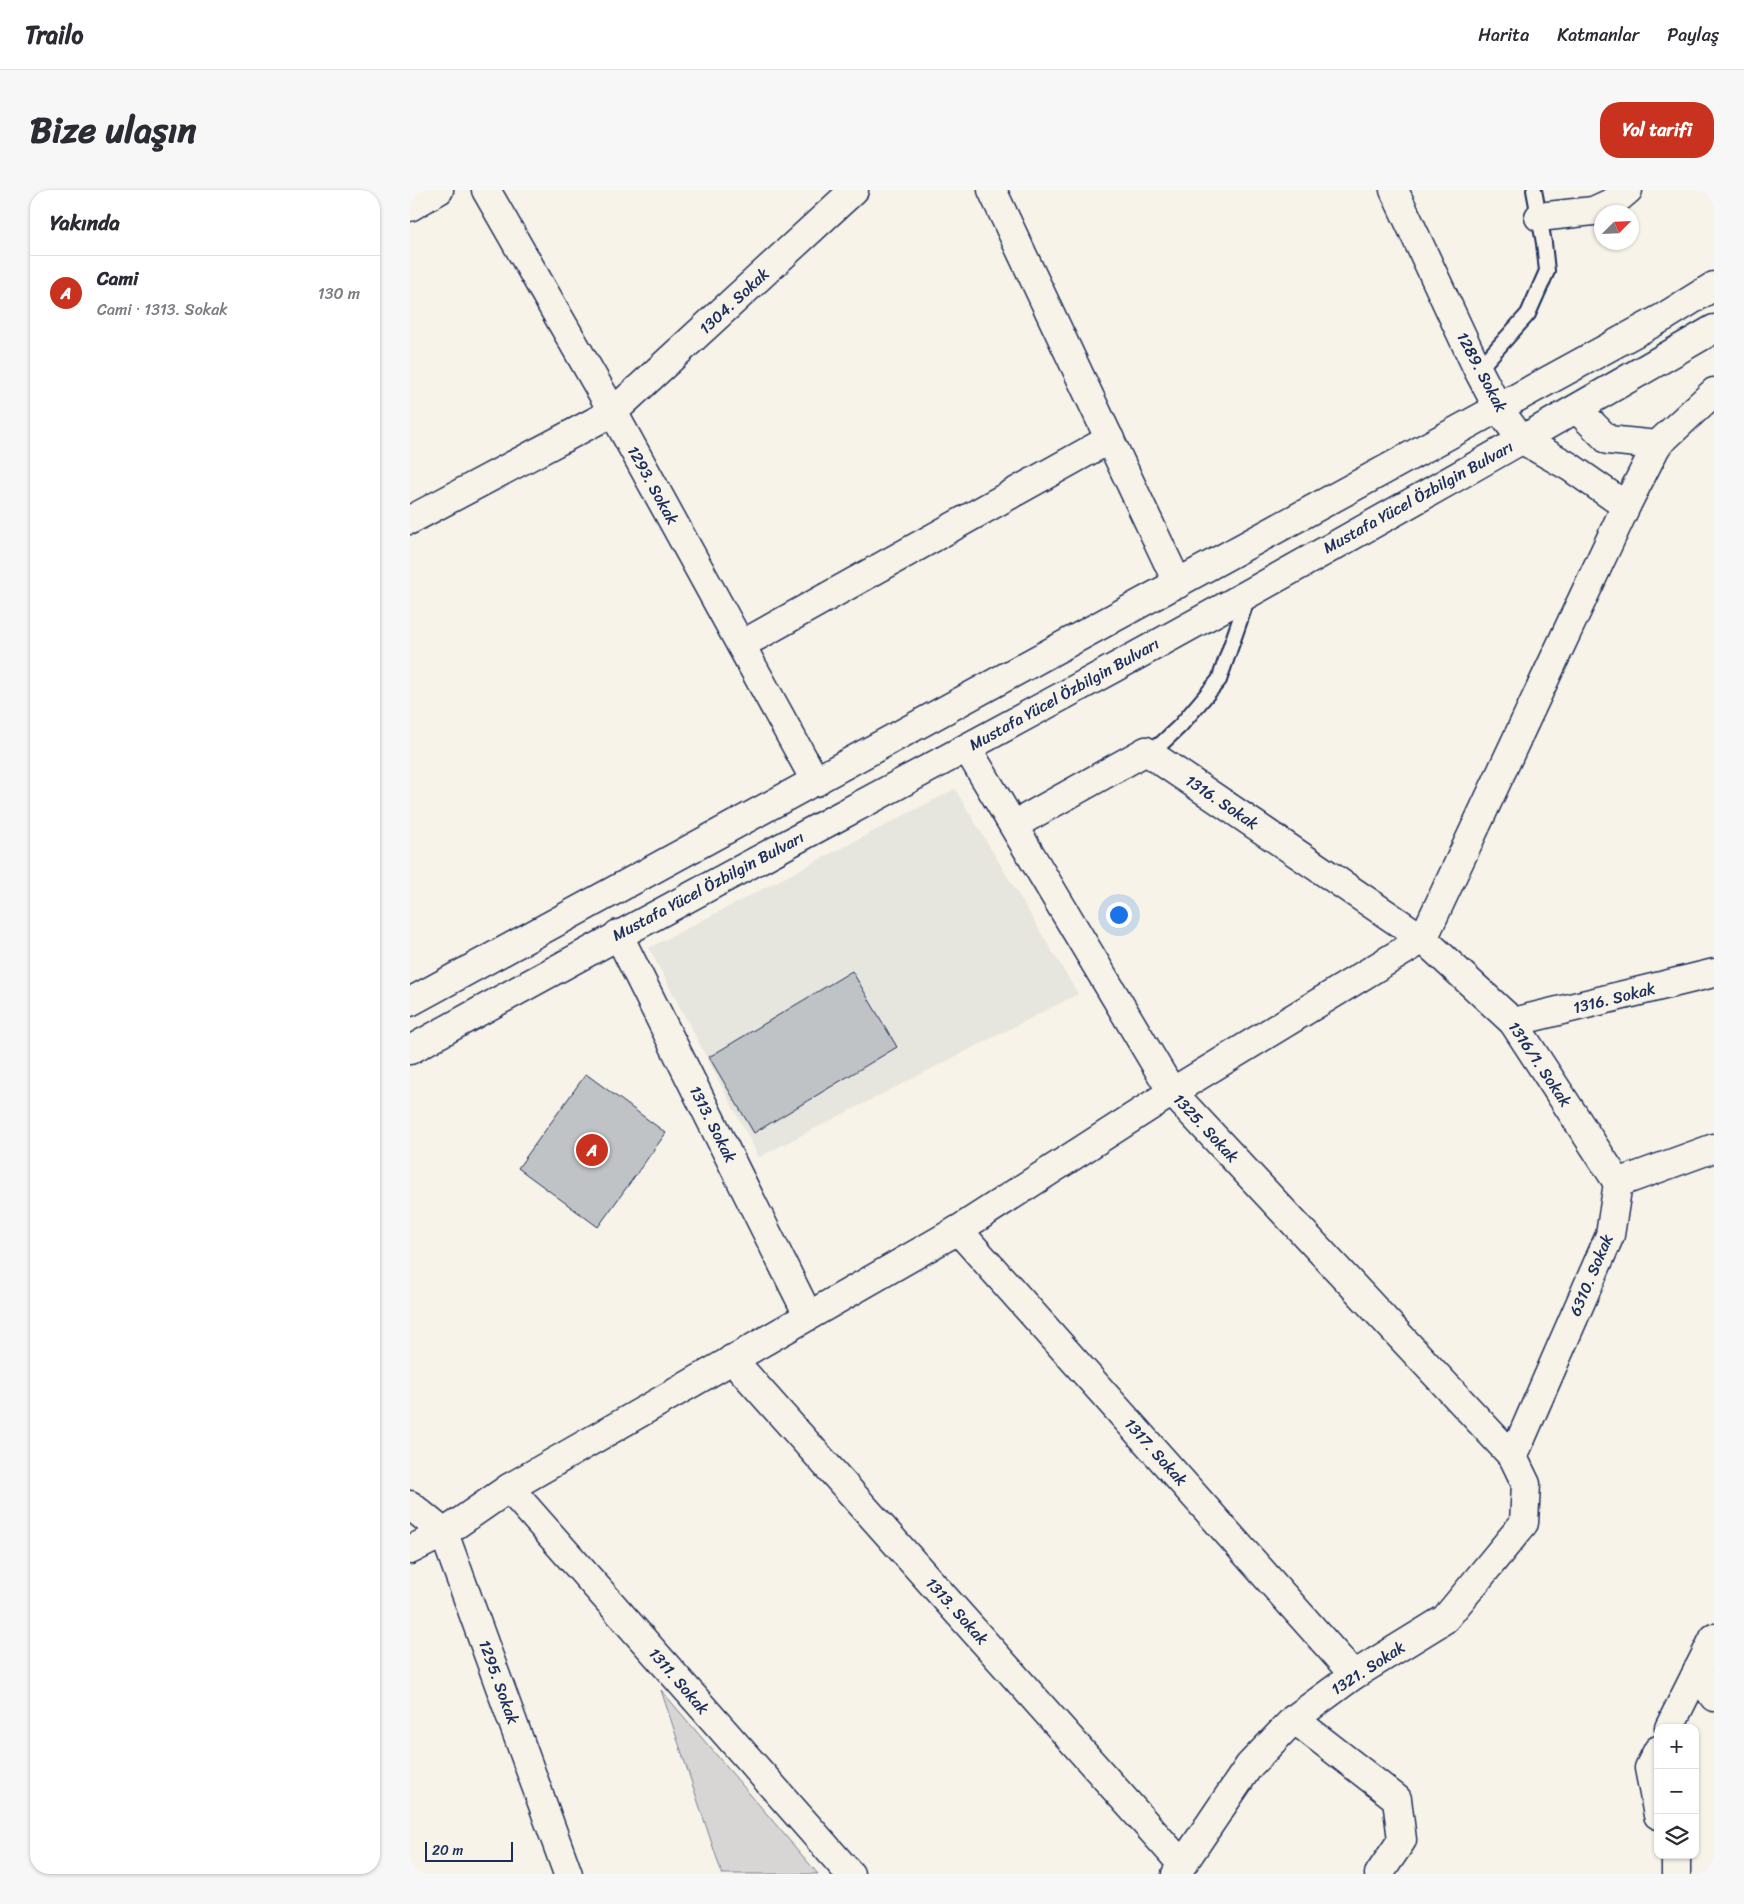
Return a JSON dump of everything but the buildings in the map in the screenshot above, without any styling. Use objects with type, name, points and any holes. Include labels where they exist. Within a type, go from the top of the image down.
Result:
[{"type":"street","points":[[410,207],[439,190]]},
{"type":"street","name":"1293. Sokak","points":[[486,190],[613,412],[816,782]]},
{"type":"street","name":"1304. Sokak","points":[[410,520],[613,412],[854,190]]},
{"type":"street","points":[[992,190],[1178,584]]},
{"type":"street","name":"1289. Sokak","points":[[1394,190],[1478,370],[1498,408],[1521,439],[1570,467],[1626,506]]},
{"type":"street","points":[[1539,217],[1593,211],[1615,201],[1628,190]]},
{"type":"street","points":[[410,1002],[1178,584],[1664,317],[1714,286]]},
{"type":"street","name":"Mustafa Yücel Özbilgin Bulvarı","points":[[410,1050],[618,934],[967,748],[1577,409],[1714,329]]},
{"type":"street","points":[[410,1550],[444,1532],[509,1488],[958,1230],[1172,1092],[1423,939],[1626,506],[1658,445],[1714,392]]},
{"type":"street","points":[[1577,409],[1608,440],[1658,445]]},
{"type":"street","points":[[741,645],[1110,440]]},
{"type":"street","name":"1325. Sokak","points":[[967,748],[1172,1092],[1513,1457]]},
{"type":"street","points":[[1014,825],[1146,751]]},
{"type":"street","name":"1316. Sokak","points":[[1146,751],[1423,939]]},
{"type":"street","name":"1313. Sokak","points":[[618,934],[808,1315]]},
{"type":"street","name":"1316/1. Sokak","points":[[1423,939],[1513,1022],[1618,1184]]},
{"type":"street","name":"1316. Sokak","points":[[1513,1022],[1714,973]]},
{"type":"street","points":[[1618,1184],[1707,1158]]},
{"type":"street","name":"6310. Sokak","points":[[1513,1457],[1610,1235],[1618,1184]]},
{"type":"street","name":"1317. Sokak","points":[[958,1230],[1354,1675]]},
{"type":"street","name":"1313. Sokak","points":[[732,1359],[1178,1869]]},
{"type":"street","name":"1321. Sokak","points":[[1178,1869],[1250,1766],[1294,1719],[1354,1675],[1446,1619],[1524,1523],[1526,1484],[1513,1457]]},
{"type":"street","name":"1311. Sokak","points":[[509,1488],[850,1874]]},
{"type":"street","points":[[410,1504],[444,1532]]},
{"type":"street","name":"1295. Sokak","points":[[444,1532],[568,1874]]},
{"type":"street","points":[[1671,1724],[1714,1638]]},
{"type":"street","points":[[1697,1671],[1714,1697]]},
{"type":"street","points":[[1294,1719],[1397,1799],[1402,1840],[1379,1874]]},
{"type":"street","points":[[1654,1758],[1649,1768],[1658,1814]]},
{"type":"street","points":[[1676,1859],[1676,1874]]},
{"type":"lane","points":[[1478,370],[1528,314],[1547,272],[1534,190]]},
{"type":"lane","points":[[1146,751],[1161,744],[1180,726],[1219,680],[1250,591]]},
{"type":"shaded area","points":[[955,789],[1078,994],[759,1157],[649,948]]},
{"type":"shaded area","points":[[661,1690],[818,1874],[722,1874]]},
{"type":"place","name":"Cami","points":[[592,1150]]}]
